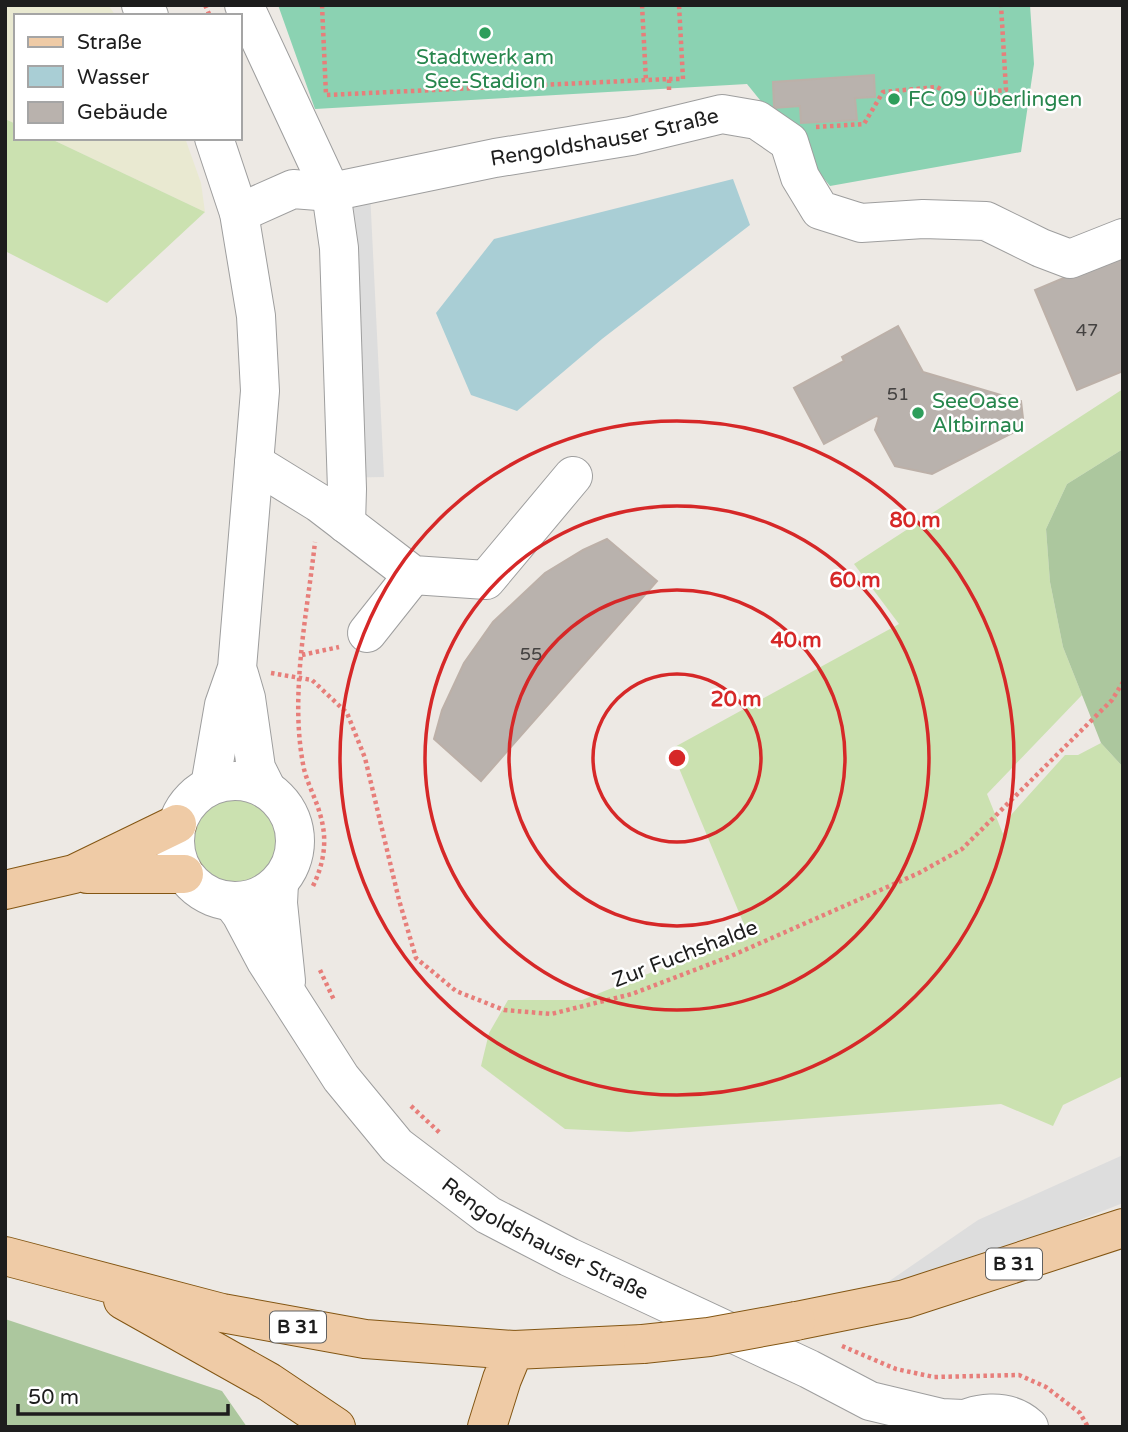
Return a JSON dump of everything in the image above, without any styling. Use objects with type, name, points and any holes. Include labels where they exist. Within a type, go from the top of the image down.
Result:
[{"type":"main road","points":[[5,890],[74,874],[177,824]]},
{"type":"main road","points":[[74,874],[184,874]]},
{"type":"main road","name":"B 31","points":[[5,1256],[222,1313],[365,1339],[514,1350],[643,1344],[709,1336],[905,1299],[1123,1227]]},
{"type":"main road","points":[[86,1277],[269,1382],[336,1427]]},
{"type":"main road","points":[[487,1427],[514,1350]]},
{"type":"street","points":[[244,5],[331,192],[339,248],[346,524]]},
{"type":"street","name":"Rengoldshauser Straße","points":[[239,213],[293,189],[331,192],[495,158],[631,136],[722,114],[757,120],[789,142],[800,177],[820,210],[861,223],[923,219],[986,220],[1041,248],[1070,259],[1123,238]]},
{"type":"street","name":"Rengoldshauser Straße","points":[[210,786],[224,705],[237,668],[260,391],[256,316],[239,213],[215,140]]},
{"type":"street","points":[[254,463],[319,503],[413,575],[486,580],[573,477]]},
{"type":"street","points":[[367,633],[413,575]]},
{"type":"street","name":"Rengoldshauser Straße","points":[[237,668],[246,698],[256,768],[267,790],[283,805],[294,826],[293,857],[288,871],[293,890],[278,902],[287,994]]},
{"type":"street","points":[[267,790],[248,782],[229,781],[210,786],[189,801],[177,824],[175,850],[184,874],[205,894],[232,902],[293,890]]},
{"type":"street","name":"Rengoldshauser Straße","points":[[232,902],[341,1078],[397,1146],[488,1215],[581,1263],[809,1369],[881,1414],[941,1418],[957,1423],[984,1413],[1004,1414],[1024,1422],[1029,1427]]},
{"type":"path","points":[[322,5],[326,95],[683,79],[679,5]]},
{"type":"path","points":[[642,5],[646,80]]},
{"type":"path","points":[[771,130],[864,124],[883,92],[937,87],[951,95],[1006,90],[1002,5]]},
{"type":"path","points":[[669,79],[670,127]]},
{"type":"path","points":[[293,890],[324,857],[321,817],[305,774],[298,735],[302,655]]},
{"type":"path","name":"Zur Fuchshalde","points":[[300,677],[312,680],[348,713],[365,758],[399,900],[416,958],[456,991],[504,1010],[551,1014],[632,994],[730,956],[919,873],[962,849],[1112,700],[1123,682]]},
{"type":"path","points":[[318,966],[340,1010]]},
{"type":"path","points":[[406,1101],[423,1120],[443,1135]]},
{"type":"path","points":[[830,1340],[896,1369],[934,1377],[1019,1375],[1046,1387],[1080,1413],[1088,1427]]},
{"type":"green space","points":[[5,5],[108,5],[115,14],[14,14],[14,123],[5,119]]},
{"type":"green space","name":"FC 09 Überlingen","points":[[278,5],[1030,5],[1034,64],[1021,152],[830,186],[747,84],[315,109]]},
{"type":"green space","points":[[5,119],[14,123],[14,140],[53,140],[205,212],[107,303],[5,251]]},
{"type":"green space","points":[[53,140],[186,140],[201,183],[205,212]]},
{"type":"green space","points":[[1123,389],[1123,449],[1067,484],[1046,529],[1050,582],[1063,647],[1082,695],[987,794],[1003,834],[1010,816],[1065,755],[1078,755],[1101,743],[1123,767],[1123,1076],[1063,1105],[1053,1126],[1001,1104],[629,1132],[565,1129],[481,1066],[489,1033],[508,1000],[582,1000],[748,934],[671,749],[899,624],[854,564]]},
{"type":"green space","points":[[1123,449],[1123,767],[1101,743],[1063,647],[1050,582],[1046,529],[1067,484]]},
{"type":"green space","points":[[235,796],[251,800],[265,809],[274,823],[278,839],[274,855],[265,869],[251,878],[235,882],[219,878],[205,869],[196,855],[192,839],[196,823],[205,809],[219,800]]},
{"type":"green space","points":[[5,1319],[222,1391],[247,1427],[5,1427]]},
{"type":"shaded area","points":[[370,192],[384,477],[332,478],[318,202]]},
{"type":"shaded area","points":[[1123,1155],[1123,1203],[968,1264],[885,1284],[978,1220]]},
{"type":"water","points":[[733,179],[750,225],[602,339],[517,411],[471,395],[436,313],[494,239]]},
{"type":"building","points":[[874,75],[875,97],[855,98],[857,120],[801,123],[800,106],[774,108],[773,82]]},
{"type":"building","points":[[1123,253],[1123,371],[1077,390],[1035,290]]},
{"type":"building","points":[[898,326],[923,372],[1021,401],[1024,427],[932,474],[895,466],[875,430],[879,417],[876,416],[824,444],[794,388],[844,361],[842,357]]},
{"type":"building","points":[[607,539],[657,581],[481,781],[434,739],[442,710],[464,663],[493,622],[545,573]]},
{"type":"place","name":"Stadtwerk am See-Stadion","points":[[485,33]]},
{"type":"place","name":"FC 09 Überlingen","points":[[894,99]]},
{"type":"place","name":"SeeOase Altbirnau","points":[[918,413]]}]
